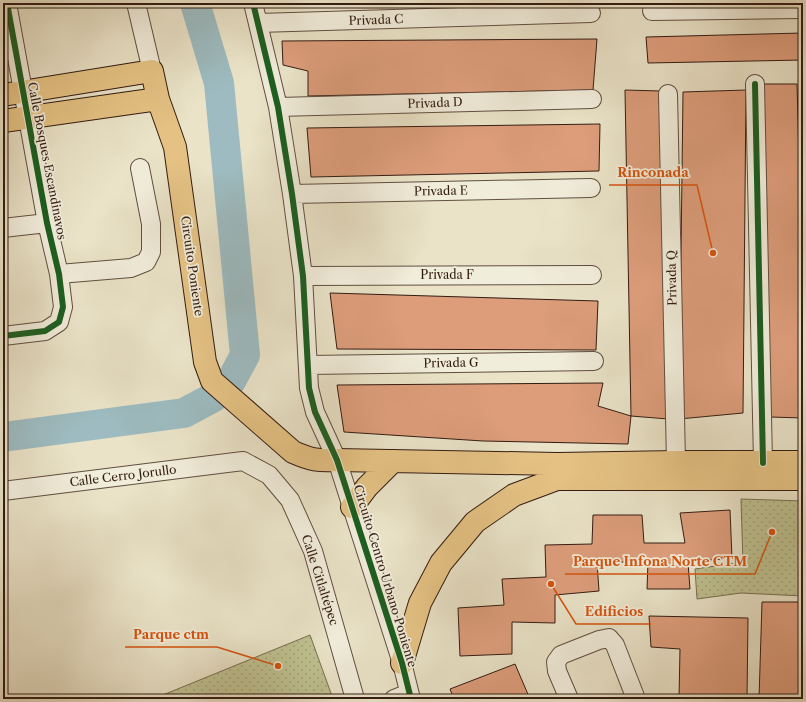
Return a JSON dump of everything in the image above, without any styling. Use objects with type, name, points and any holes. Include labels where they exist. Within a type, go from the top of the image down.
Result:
[{"type":"main road","points":[[13,94],[152,72]]},
{"type":"main road","name":"Circuito Poniente","points":[[152,72],[158,99],[175,148],[205,362],[212,381],[293,452],[319,461],[337,460],[558,464],[803,462]]},
{"type":"main road","points":[[3,121],[158,99]]},
{"type":"main road","points":[[352,507],[367,487],[393,461]]},
{"type":"main road","points":[[402,664],[420,603],[441,563],[475,522],[514,495],[557,479],[803,479]]},
{"type":"street","name":"Calle Bosques Escandinavos","points":[[3,336],[45,331],[59,322],[63,307],[59,274],[47,223],[28,118],[13,94],[8,3]]},
{"type":"street","name":"Circuito Poniente","points":[[136,3],[152,72]]},
{"type":"street","name":"Circuito Centro Urbano Poniente","points":[[253,3],[278,107],[292,194],[303,276],[309,388],[315,412],[337,460],[402,664],[405,697]]},
{"type":"street","points":[[652,11],[803,9]]},
{"type":"street","name":"Privada C","points":[[258,23],[591,13]]},
{"type":"street","points":[[755,84],[763,463]]},
{"type":"street","name":"Privada Q","points":[[668,94],[676,462]]},
{"type":"street","name":"Privada D","points":[[278,107],[592,99]]},
{"type":"street","points":[[59,274],[130,268],[146,262],[151,252],[151,224],[140,168]]},
{"type":"street","name":"Privada E","points":[[292,194],[591,188]]},
{"type":"street","points":[[3,228],[47,223]]},
{"type":"street","name":"Privada F","points":[[303,276],[592,275]]},
{"type":"street","name":"Privada G","points":[[308,365],[594,361]]},
{"type":"street","name":"Calle Cerro Jorullo","points":[[3,491],[243,461]]},
{"type":"street","name":"Calle Citlaltépec","points":[[243,461],[269,474],[290,500],[313,551],[355,699]]},
{"type":"street","points":[[569,699],[557,671],[556,662],[561,655],[598,640],[609,638],[615,645],[636,699]]},
{"type":"green space","points":[[741,499],[803,501],[803,596],[741,593],[697,599],[695,569],[743,562]]},
{"type":"green space","points":[[310,635],[333,699],[159,699],[158,697]]},
{"type":"building","points":[[803,33],[803,60],[648,63],[646,37]]},
{"type":"building","points":[[597,39],[593,90],[308,96],[308,71],[283,65],[282,41]]},
{"type":"building","points":[[764,84],[797,84],[803,263],[803,418],[770,417]]},
{"type":"building","points":[[625,90],[660,91],[668,419],[631,416]]},
{"type":"building","points":[[746,90],[743,413],[679,419],[683,92]]},
{"type":"building","points":[[600,124],[599,171],[311,177],[307,128]]},
{"type":"building","points":[[330,293],[598,301],[596,350],[337,349]]},
{"type":"building","points":[[603,383],[598,406],[631,416],[628,444],[483,441],[344,432],[337,385]]},
{"type":"building","points":[[803,418],[803,444],[801,444]]},
{"type":"building","points":[[730,510],[732,558],[688,562],[690,589],[647,589],[648,562],[597,562],[599,591],[555,595],[555,623],[512,622],[512,654],[460,656],[458,608],[504,605],[502,579],[546,577],[545,545],[592,544],[593,515],[642,515],[644,543],[685,543],[680,513]]},
{"type":"building","points":[[762,602],[803,602],[803,699],[759,699]]},
{"type":"building","points":[[649,616],[748,618],[747,699],[679,699],[680,649],[651,647]]},
{"type":"building","points":[[515,664],[530,699],[454,699],[450,689]]},
{"type":"waterway","points":[[195,3],[219,83],[245,355],[231,381]]},
{"type":"waterway","points":[[3,437],[184,413],[214,397]]},
{"type":"cycle path","points":[[3,336],[45,331],[59,322],[63,307],[59,274],[47,223],[7,3]]},
{"type":"cycle path","points":[[253,3],[278,107],[292,194],[303,276],[309,388],[315,412],[337,460],[402,663],[411,699]]},
{"type":"cycle path","points":[[755,84],[763,463]]},
{"type":"place","name":"Rinconada","points":[[713,253]]},
{"type":"place","name":"Parque Infona Norte CTM","points":[[772,532]]},
{"type":"place","name":"Edificios","points":[[551,584]]},
{"type":"place","name":"Parque ctm","points":[[278,666]]}]
